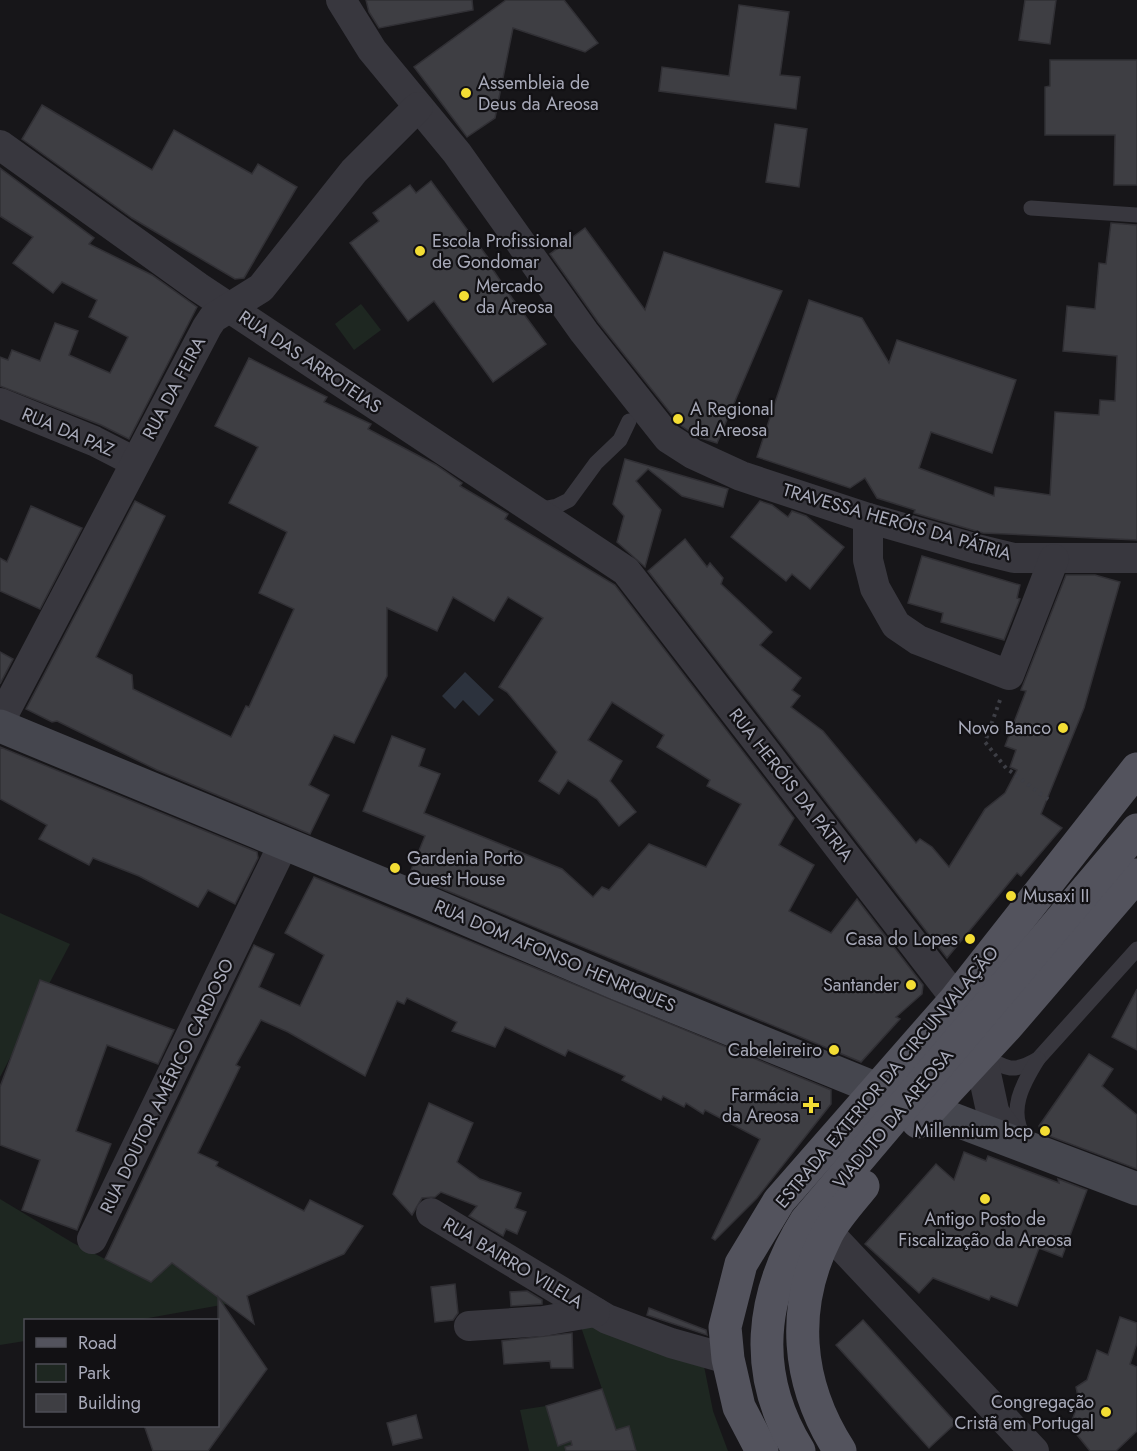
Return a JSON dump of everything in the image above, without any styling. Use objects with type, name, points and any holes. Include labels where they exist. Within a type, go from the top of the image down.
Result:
[{"type":"main road","name":"RUA DOM AFONSO HENRIQUES","points":[[0,726],[616,983],[929,1110],[1023,1144],[1137,1190]]},
{"type":"main road","name":"ESTRADA EXTERIOR DA CIRCUNVALAÇÃO","points":[[762,1451],[739,1407],[728,1359],[725,1327],[741,1264],[779,1201],[956,999],[1137,769]]},
{"type":"main road","name":"VIADUTO DA AREOSA","points":[[799,1451],[776,1402],[769,1372],[767,1337],[768,1311],[792,1244],[806,1221],[1137,830]]},
{"type":"main road","points":[[840,1451],[813,1401],[806,1373],[803,1345],[802,1314],[810,1274],[828,1232],[890,1152],[1137,875]]},
{"type":"main road","points":[[850,1118],[866,1116],[882,1123],[889,1136],[890,1152]]},
{"type":"street","name":"TRAVESSA HERÓIS DA PÁTRIA","points":[[341,0],[372,50],[457,153],[584,332],[668,438],[693,454],[741,476],[868,518],[1014,558],[1137,558]]},
{"type":"street","name":"RUA DA FEIRA","points":[[0,721],[213,318],[261,288],[354,171],[418,107]]},
{"type":"street","name":"RUA DAS ARROTEIAS","points":[[0,145],[229,308],[626,571]]},
{"type":"street","name":"RUA DA PAZ","points":[[0,404],[94,441],[135,462]]},
{"type":"street","points":[[868,518],[868,560],[875,588],[896,625],[918,640],[1009,675],[1054,559]]},
{"type":"street","name":"RUA HERÓIS DA PÁTRIA","points":[[626,571],[956,999]]},
{"type":"street","name":"RUA DOUTOR AMÉRICO CARDOSO","points":[[92,1239],[284,843]]},
{"type":"street","points":[[956,999],[980,1053],[993,1113],[1023,1144]]},
{"type":"street","name":"RUA BAIRRO VILELA","points":[[430,1213],[595,1312],[671,1343],[728,1359]]},
{"type":"street","points":[[828,1232],[1034,1451]]},
{"type":"street","name":"RUA BAIRRO VILELA","points":[[469,1326],[543,1321],[595,1312]]},
{"type":"lane","points":[[1031,208],[1137,215]]},
{"type":"lane","points":[[535,510],[557,506],[569,500],[596,463],[620,441],[629,421]]},
{"type":"lane","points":[[1023,1144],[1017,1110],[1020,1089],[1038,1059],[1137,949]]},
{"type":"lane","points":[[980,1053],[1005,1068],[1026,1066],[1038,1059]]},
{"type":"path","points":[[1009,675],[985,742],[1006,768],[1049,800]]},
{"type":"green space","points":[[361,304],[381,330],[354,350],[335,324]]},
{"type":"green space","points":[[0,913],[70,944],[0,1077]]},
{"type":"green space","points":[[0,1199],[73,1243],[151,1282],[172,1263],[227,1304],[143,1319],[24,1319],[24,1341],[0,1345]]},
{"type":"green space","points":[[595,1325],[702,1356],[713,1411],[728,1451],[529,1451],[520,1410],[546,1406],[602,1389],[581,1327]]},
{"type":"shaded area","points":[[465,672],[494,700],[479,716],[463,700],[455,709],[442,696]]},
{"type":"building","points":[[366,0],[472,0],[473,10],[379,28],[369,12]]},
{"type":"building","name":"Assembleia de Deus da Areosa","points":[[506,0],[564,0],[598,43],[585,52],[513,28],[495,118],[467,137],[414,67]]},
{"type":"building","points":[[1025,0],[1056,0],[1050,44],[1019,40]]},
{"type":"building","points":[[739,5],[789,12],[780,75],[800,77],[796,109],[659,91],[662,67],[729,76]]},
{"type":"building","points":[[1050,60],[1137,60],[1137,185],[1114,185],[1115,135],[1045,135],[1045,87],[1050,86]]},
{"type":"building","points":[[42,105],[152,170],[174,130],[252,174],[258,164],[297,187],[244,278],[235,279],[132,218],[22,139]]},
{"type":"building","points":[[775,124],[807,129],[799,187],[766,182]]},
{"type":"building","points":[[0,168],[94,238],[89,244],[152,275],[197,307],[129,439],[101,425],[0,386],[0,357],[8,360],[12,350],[40,361],[55,323],[78,331],[69,355],[110,373],[128,337],[89,317],[97,300],[62,282],[53,293],[13,263],[33,237],[0,216]]},
{"type":"building","name":"Escola Profissional de Gondomar","points":[[431,181],[489,259],[487,261],[546,344],[493,382],[434,301],[408,321],[350,243],[379,221],[373,213],[410,185],[416,193]]},
{"type":"building","points":[[1111,223],[1137,225],[1137,540],[983,533],[914,513],[915,510],[877,498],[865,478],[850,488],[757,457],[809,300],[862,318],[889,363],[897,340],[1016,380],[992,453],[931,432],[919,468],[994,496],[995,487],[1050,495],[1055,412],[1099,415],[1100,400],[1115,401],[1117,356],[1063,351],[1067,306],[1095,309],[1099,263],[1106,264]]},
{"type":"building","points":[[585,228],[645,310],[664,252],[782,291],[717,443],[698,437],[680,425],[598,322],[550,254]]},
{"type":"building","points":[[249,358],[327,397],[324,402],[371,424],[368,429],[436,465],[462,483],[460,486],[508,514],[505,519],[615,585],[794,818],[779,845],[814,865],[789,911],[831,933],[857,899],[923,985],[922,994],[896,1017],[900,1019],[861,1062],[409,875],[425,836],[363,811],[392,736],[425,749],[419,766],[440,774],[424,813],[562,869],[593,897],[602,887],[609,890],[649,844],[706,867],[741,804],[707,786],[710,780],[657,747],[664,735],[612,702],[588,740],[622,761],[610,781],[636,812],[619,826],[597,799],[568,780],[559,794],[539,781],[557,752],[507,692],[499,687],[543,618],[508,597],[494,621],[453,597],[437,631],[387,608],[387,676],[354,743],[334,735],[309,785],[329,795],[310,834],[157,770],[57,721],[52,722],[26,709],[135,501],[165,516],[96,657],[132,675],[133,689],[231,737],[246,706],[249,707],[294,609],[259,593],[287,532],[229,503],[258,447],[215,426]]},
{"type":"building","points":[[625,459],[728,489],[723,507],[682,496],[648,469],[636,481],[661,510],[645,567],[617,542],[624,516],[613,504]]},
{"type":"building","points":[[760,501],[772,505],[788,517],[792,511],[806,516],[844,547],[810,589],[792,574],[786,581],[731,537]]},
{"type":"building","points":[[31,506],[82,528],[40,609],[0,591],[0,558],[7,562]]},
{"type":"building","points":[[685,539],[707,567],[710,563],[723,578],[721,584],[772,632],[760,645],[801,678],[792,690],[800,696],[791,707],[823,731],[916,843],[920,839],[932,847],[949,867],[985,809],[1005,793],[1017,770],[1010,767],[1016,750],[1005,746],[1026,691],[1021,690],[1066,575],[1095,575],[1120,582],[1084,708],[1041,814],[1062,828],[1021,876],[1017,873],[947,958],[648,571]]},
{"type":"building","points":[[922,556],[1020,585],[1017,598],[1020,599],[1004,640],[941,622],[943,613],[908,603]]},
{"type":"building","points":[[0,652],[13,659],[0,684]]},
{"type":"building","points":[[0,747],[257,852],[258,858],[235,904],[208,890],[198,907],[139,876],[93,858],[89,865],[39,839],[47,825],[0,799]]},
{"type":"building","points":[[314,877],[831,1090],[831,1104],[757,1198],[715,1240],[712,1238],[760,1139],[705,1110],[703,1114],[686,1103],[684,1107],[663,1096],[661,1100],[622,1080],[625,1076],[568,1050],[565,1056],[505,1027],[495,1047],[452,1031],[457,1022],[407,998],[404,1004],[397,1001],[365,1076],[288,1032],[261,1020],[236,1065],[240,1067],[198,1153],[218,1162],[216,1166],[304,1211],[310,1200],[363,1226],[344,1254],[247,1296],[254,1324],[172,1263],[151,1282],[105,1259],[254,945],[274,954],[259,987],[300,1006],[324,955],[285,933]]},
{"type":"building","points":[[40,980],[174,1030],[158,1064],[107,1045],[76,1131],[111,1144],[77,1230],[22,1210],[40,1160],[0,1145],[0,1087]]},
{"type":"building","points":[[1137,989],[1137,1050],[1112,1037]]},
{"type":"building","points":[[1089,1054],[1113,1069],[1102,1086],[1137,1115],[1137,1169],[1041,1133],[1039,1126]]},
{"type":"building","points":[[429,1103],[473,1123],[457,1162],[480,1179],[521,1193],[515,1208],[526,1212],[517,1234],[506,1229],[503,1236],[469,1216],[477,1206],[441,1192],[435,1197],[422,1198],[412,1215],[393,1194]]},
{"type":"building","points":[[964,1152],[986,1161],[988,1156],[1059,1183],[1058,1179],[1087,1190],[1062,1257],[1039,1248],[1017,1306],[991,1296],[989,1300],[933,1278],[919,1293],[865,1244],[936,1164],[954,1180]]},
{"type":"building","points":[[455,1284],[458,1313],[453,1320],[435,1322],[431,1287]]},
{"type":"building","points":[[527,1291],[542,1300],[542,1304],[511,1306],[510,1292]]},
{"type":"building","points":[[218,1297],[267,1369],[208,1451],[153,1451],[145,1427],[219,1427]]},
{"type":"building","points":[[649,1308],[706,1330],[707,1335],[647,1315]]},
{"type":"building","name":"Congregação Cristã em Portugal","points":[[1120,1317],[1137,1323],[1137,1343],[1130,1364],[1137,1367],[1137,1431],[1116,1451],[1090,1451],[1070,1426],[1079,1401],[1076,1387],[1087,1380],[1097,1350],[1108,1355]]},
{"type":"building","points":[[863,1320],[956,1423],[929,1448],[836,1345]]},
{"type":"building","points":[[572,1333],[573,1368],[551,1368],[550,1361],[504,1364],[502,1341]]},
{"type":"building","points":[[602,1389],[616,1430],[629,1426],[636,1451],[566,1451],[565,1447],[572,1445],[571,1441],[558,1446],[546,1406]]},
{"type":"building","points":[[416,1415],[422,1438],[393,1445],[387,1423]]},
{"type":"place","name":"Assembleia de Deus da Areosa","points":[[466,93]]},
{"type":"place","name":"Escola Profissional de Gondomar","points":[[420,251]]},
{"type":"place","name":"Mercado da Areosa","points":[[464,296]]},
{"type":"place","name":"A Regional da Areosa","points":[[678,419]]},
{"type":"place","name":"Novo Banco","points":[[1063,728]]},
{"type":"place","name":"Gardenia Porto Guest House","points":[[395,868]]},
{"type":"place","name":"Musaxi II","points":[[1011,896]]},
{"type":"place","name":"Casa do Lopes","points":[[970,939]]},
{"type":"place","name":"Santander","points":[[911,985]]},
{"type":"place","name":"Cabeleireiro","points":[[834,1050]]},
{"type":"place","name":"Farmácia da Areosa","points":[[811,1105]]},
{"type":"place","name":"Millennium bcp","points":[[1045,1131]]},
{"type":"place","name":"Antigo Posto de Fiscalização da Areosa","points":[[985,1199]]},
{"type":"place","name":"Congregação Cristã em Portugal","points":[[1106,1412]]}]
